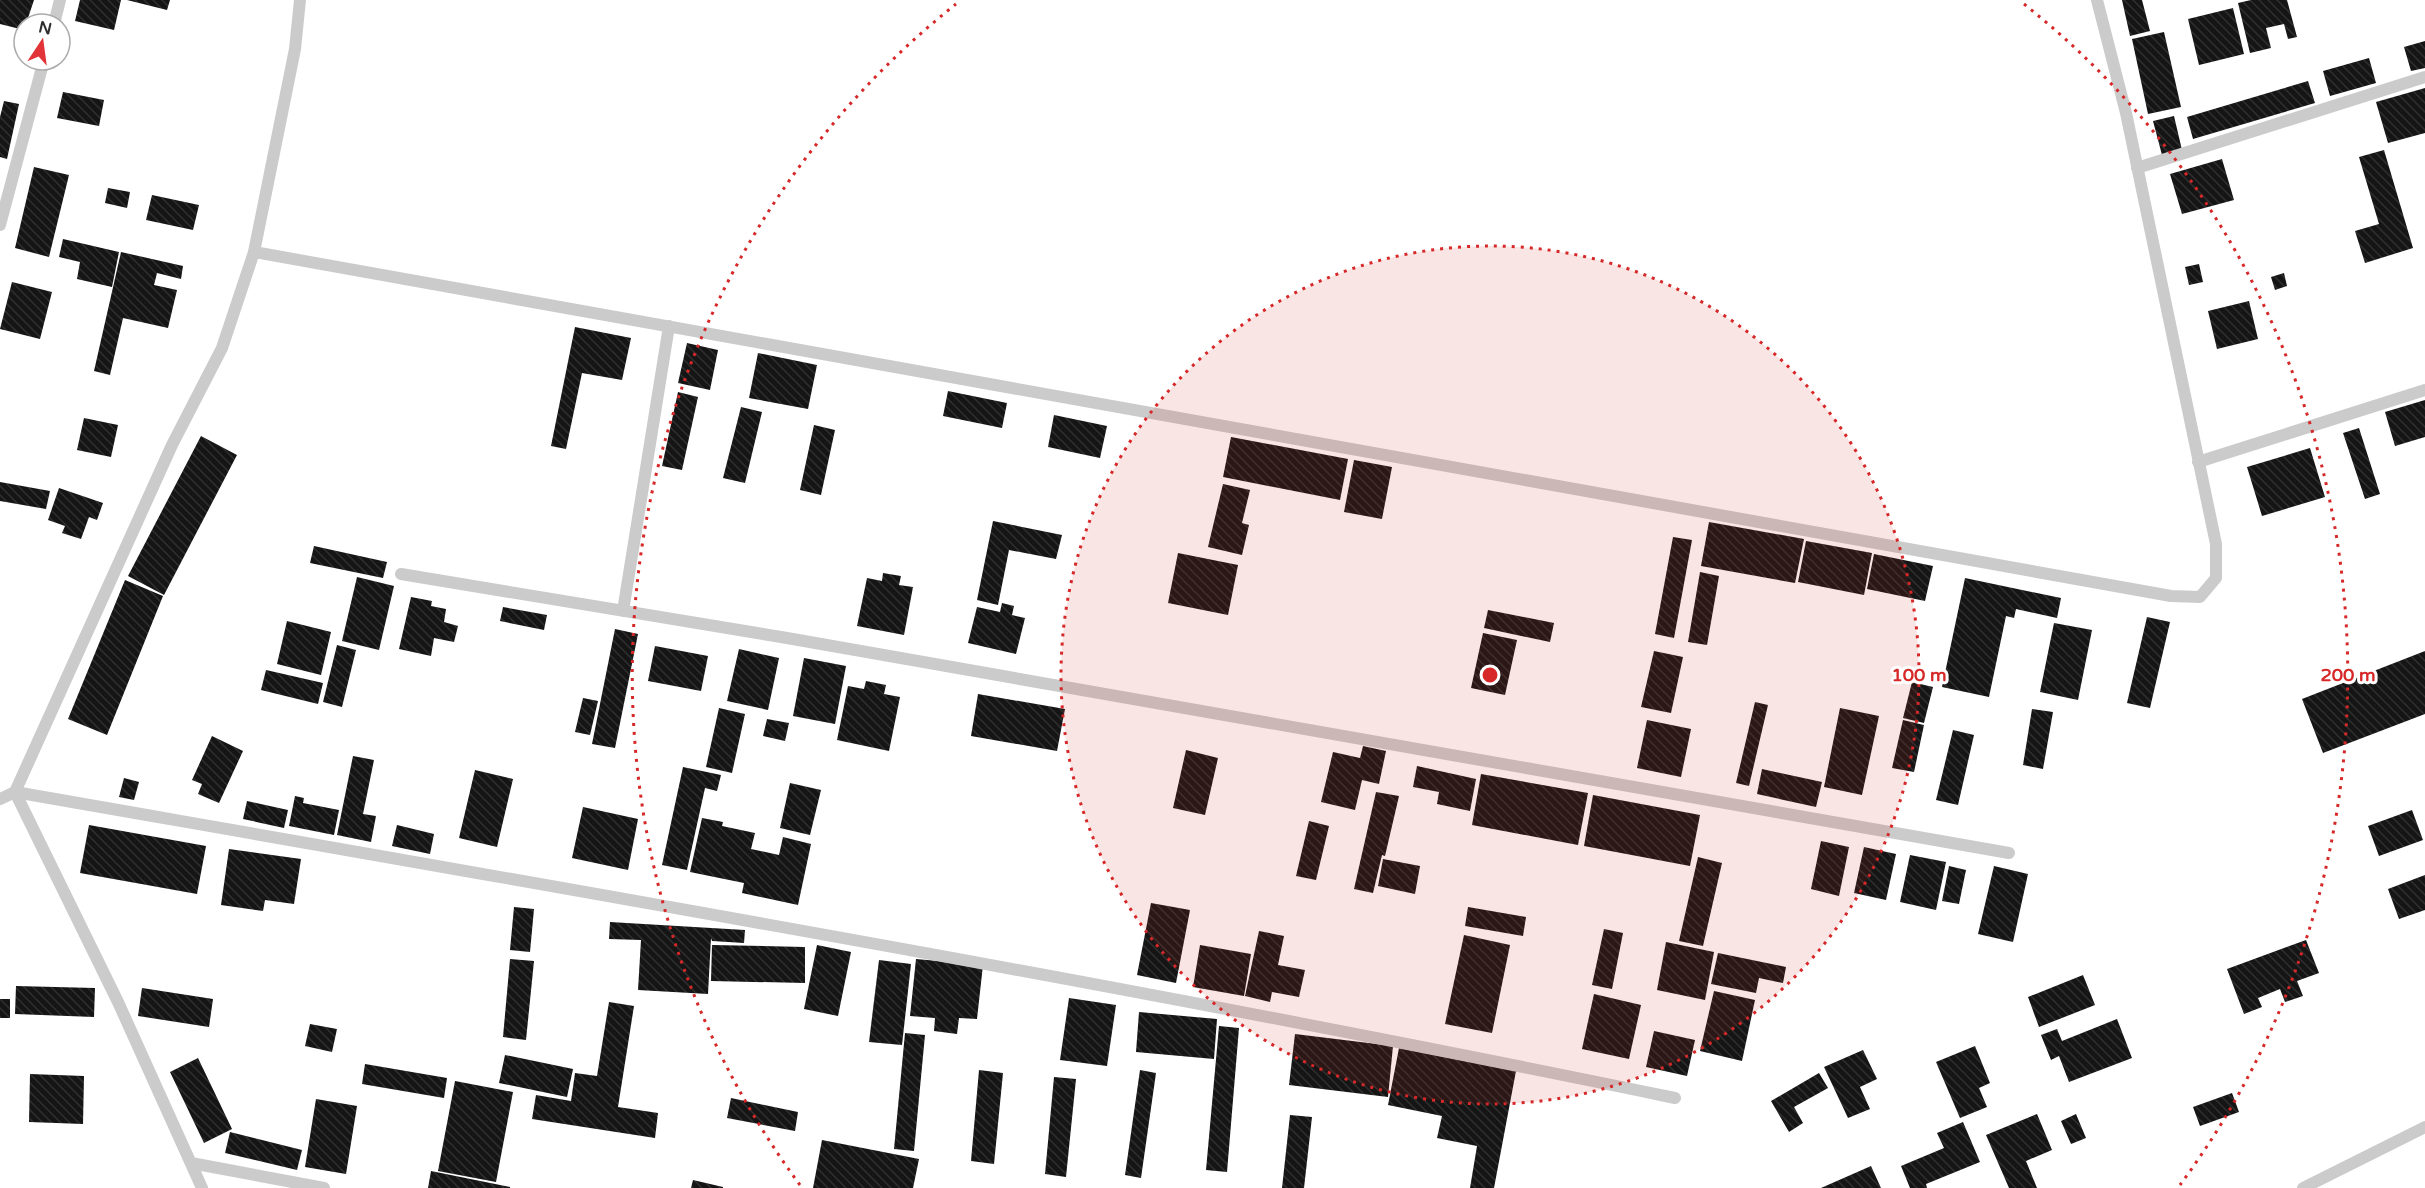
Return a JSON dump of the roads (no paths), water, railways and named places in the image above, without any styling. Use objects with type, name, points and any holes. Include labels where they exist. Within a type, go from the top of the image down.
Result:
[{"type":"lane","points":[[15,792],[172,445],[222,348],[254,252],[295,49],[300,0]]},
{"type":"lane","points":[[254,252],[2171,596],[2200,597],[2216,578],[2216,544],[2137,168],[2097,0]]},
{"type":"lane","points":[[0,225],[41,72]]},
{"type":"lane","points":[[2137,168],[2425,77]]},
{"type":"lane","points":[[623,611],[669,326]]},
{"type":"lane","points":[[2199,462],[2425,390]]},
{"type":"lane","points":[[401,574],[2009,853]]},
{"type":"lane","points":[[15,792],[118,1002],[202,1188]]},
{"type":"lane","points":[[0,799],[15,792],[952,958],[1511,1064],[1675,1098]]},
{"type":"lane","points":[[2303,1188],[2425,1127]]},
{"type":"lane","points":[[191,1163],[324,1188]]}]
